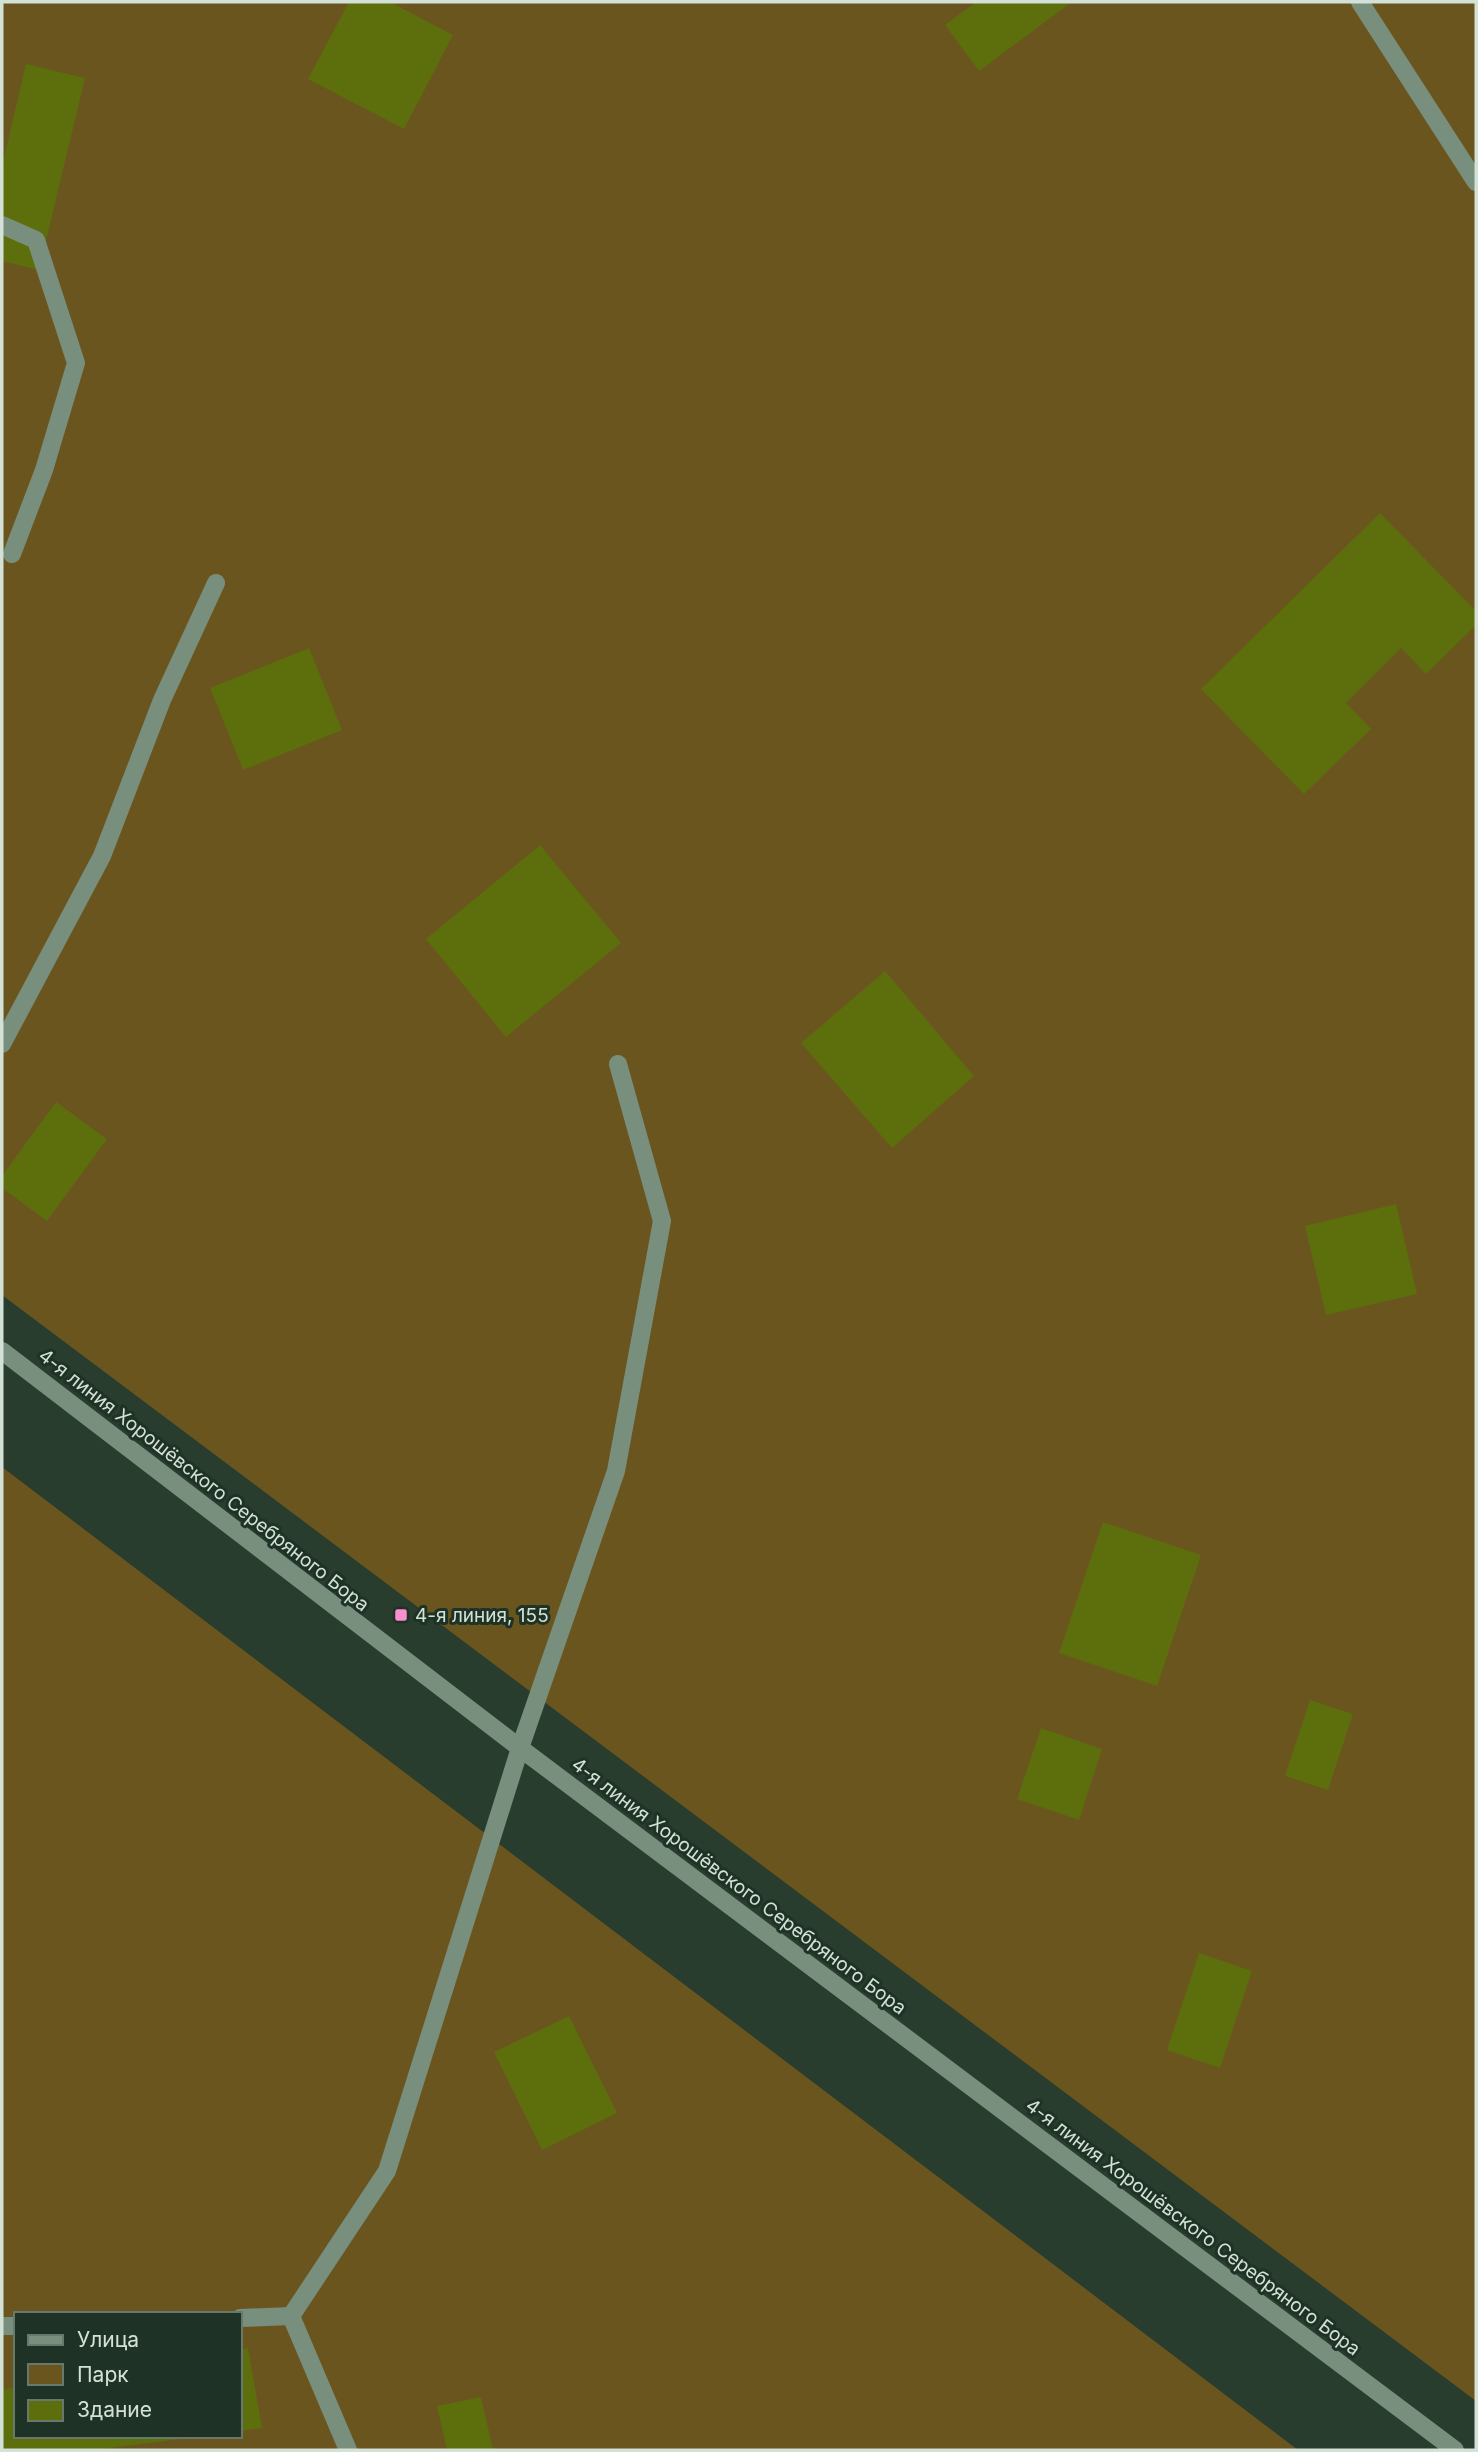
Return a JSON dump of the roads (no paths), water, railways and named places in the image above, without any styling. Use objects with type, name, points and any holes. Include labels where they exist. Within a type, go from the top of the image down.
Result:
[{"type":"street","points":[[1360,2],[1476,182]]},
{"type":"street","points":[[2,225],[36,240],[76,363],[44,470],[12,554]]},
{"type":"street","points":[[2,1044],[102,856],[162,700],[216,583]]},
{"type":"street","points":[[290,2316],[387,2171],[520,1748],[616,1471],[662,1221],[618,1064]]},
{"type":"street","name":"4-я линия Хорошёвского Серебряного Бора","points":[[2,1350],[520,1748],[1455,2450]]},
{"type":"street","points":[[242,2318],[290,2316]]},
{"type":"street","points":[[290,2316],[348,2450]]},
{"type":"place","name":"4-я линия, 155","points":[[401,1615]]}]
